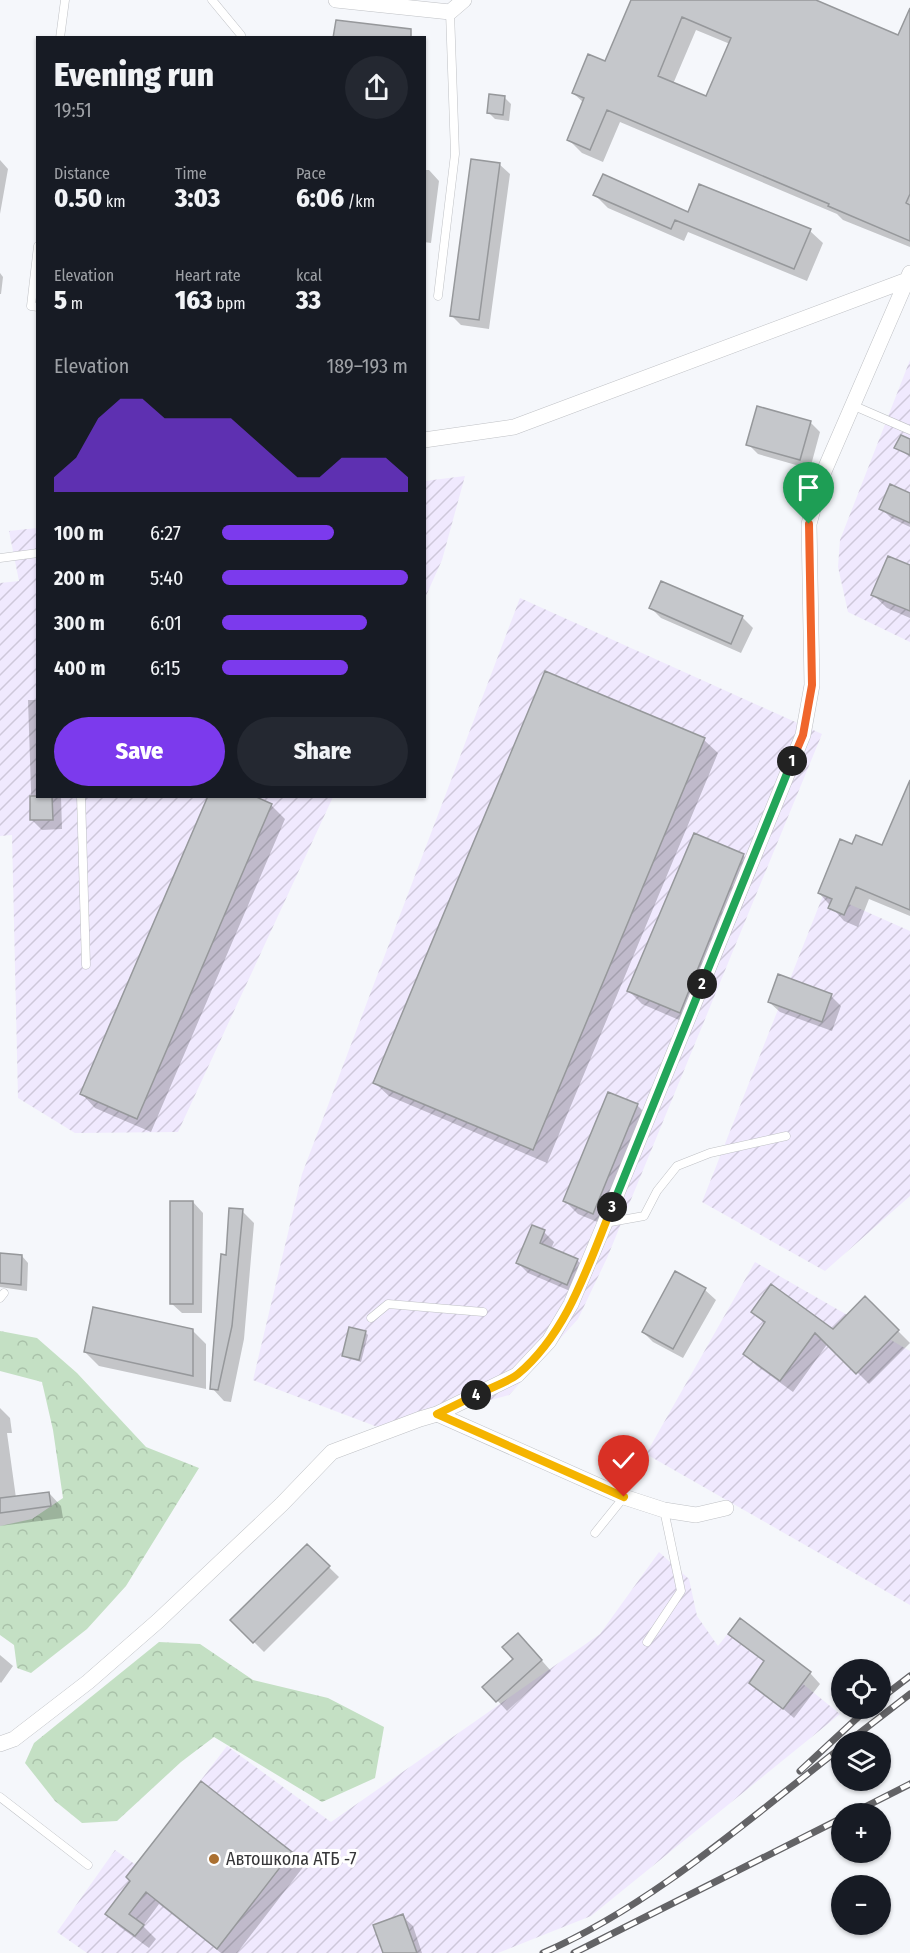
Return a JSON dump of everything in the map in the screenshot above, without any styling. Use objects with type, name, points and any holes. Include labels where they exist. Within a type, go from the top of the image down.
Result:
[{"type":"street","points":[[336,0],[450,12],[464,0]]},
{"type":"street","points":[[0,1744],[14,1738],[79,1689],[158,1621],[282,1504],[332,1452],[437,1414],[517,1375],[549,1341],[572,1304],[803,735],[812,685],[809,524],[822,476],[909,277]]},
{"type":"street","points":[[426,440],[514,427],[909,277]]},
{"type":"street","points":[[437,1414],[624,1497],[664,1510],[696,1515],[726,1508]]},
{"type":"lane","points":[[60,36],[64,0]]},
{"type":"lane","points":[[212,0],[240,36]]},
{"type":"lane","points":[[438,296],[454,154],[450,12]]},
{"type":"lane","points":[[36,263],[31,306],[36,307]]},
{"type":"lane","points":[[852,405],[910,430]]},
{"type":"lane","points":[[0,558],[36,553]]},
{"type":"lane","points":[[81,798],[86,965]]},
{"type":"lane","points":[[605,1223],[644,1216],[657,1191],[677,1166],[710,1153],[786,1136]]},
{"type":"lane","points":[[372,1318],[388,1304],[483,1312]]},
{"type":"lane","points":[[595,1533],[624,1497]]},
{"type":"lane","points":[[647,1642],[681,1591],[664,1510]]},
{"type":"lane","points":[[0,1797],[88,1865]]},
{"type":"shaded area","points":[[910,360],[910,642],[848,612],[838,567],[840,540]]},
{"type":"shaded area","points":[[465,476],[442,560],[426,596],[426,481]]},
{"type":"shaded area","points":[[36,528],[36,798],[333,798],[178,1132],[75,1133],[18,1098],[12,835],[0,836],[0,583],[19,581],[9,531]]},
{"type":"shaded area","points":[[520,598],[822,734],[607,1258],[578,1319],[509,1395],[383,1429],[253,1380],[302,1174]]},
{"type":"shaded area","points":[[824,893],[910,931],[910,1196],[825,1271],[702,1202]]},
{"type":"shaded area","points":[[755,1262],[910,1351],[910,1605],[646,1454]]},
{"type":"shaded area","points":[[659,1552],[689,1579],[697,1616],[718,1646],[740,1618],[811,1672],[803,1684],[831,1707],[831,1719],[834,1719],[591,1916],[498,1953],[87,1953],[57,1932],[115,1850],[136,1865],[227,1746],[331,1822],[600,1634]]},
{"type":"green space","points":[[0,1331],[37,1338],[77,1373],[146,1447],[199,1468],[126,1586],[87,1629],[31,1673],[17,1668],[14,1645],[0,1635],[0,1526],[32,1519],[63,1498],[53,1430],[42,1382],[0,1371]]},
{"type":"green space","points":[[159,1642],[200,1644],[253,1680],[328,1698],[384,1727],[375,1778],[322,1802],[214,1737],[181,1762],[117,1821],[82,1823],[55,1801],[25,1763],[34,1743]]},
{"type":"building","points":[[631,0],[816,0],[898,35],[910,8],[910,194],[906,203],[910,205],[910,241],[828,206],[829,204],[607,110],[590,150],[567,140],[584,98],[572,93],[588,54],[605,61]],"holes":[[[682,17],[731,38],[706,96],[658,76]]]},
{"type":"building","points":[[336,20],[411,29],[411,36],[333,36]]},
{"type":"building","points":[[489,94],[505,96],[503,115],[487,113]]},
{"type":"building","points":[[471,159],[500,163],[479,320],[450,316]]},
{"type":"building","points":[[603,174],[688,212],[699,184],[811,229],[794,269],[675,220],[671,229],[593,195]]},
{"type":"building","points":[[757,406],[811,421],[800,460],[746,445]]},
{"type":"building","points":[[901,435],[910,439],[910,455],[894,448]]},
{"type":"building","points":[[890,484],[910,493],[910,523],[879,509]]},
{"type":"building","points":[[888,556],[910,565],[910,611],[871,595]]},
{"type":"building","points":[[661,581],[743,616],[731,644],[649,608]]},
{"type":"building","points":[[545,671],[705,738],[533,1150],[373,1083]]},
{"type":"building","points":[[910,780],[910,910],[856,887],[844,915],[828,908],[832,899],[818,893],[840,839],[852,844],[856,835],[882,845]]},
{"type":"building","points":[[30,796],[52,798],[53,820],[30,820]]},
{"type":"building","points":[[207,798],[258,798],[272,804],[137,1119],[80,1094]]},
{"type":"building","points":[[694,833],[744,854],[680,1013],[627,991]]},
{"type":"building","points":[[778,974],[832,994],[822,1022],[768,1002]]},
{"type":"building","points":[[608,1092],[638,1104],[593,1214],[563,1201]]},
{"type":"building","points":[[170,1201],[193,1201],[193,1304],[170,1304]]},
{"type":"building","points":[[229,1208],[243,1209],[232,1326],[218,1390],[210,1389],[221,1254],[226,1255]]},
{"type":"building","points":[[532,1225],[545,1230],[540,1243],[578,1259],[567,1285],[516,1263]]},
{"type":"building","points":[[0,1253],[22,1255],[21,1285],[0,1283]]},
{"type":"building","points":[[675,1271],[706,1288],[673,1349],[642,1332]]},
{"type":"building","points":[[771,1284],[833,1329],[865,1296],[899,1330],[856,1374],[815,1333],[780,1381],[743,1354],[765,1322],[751,1312]]},
{"type":"building","points":[[93,1307],[193,1329],[193,1376],[84,1352]]},
{"type":"building","points":[[349,1327],[366,1331],[359,1360],[342,1356]]},
{"type":"building","points":[[49,1492],[51,1506],[0,1513],[0,1498]]},
{"type":"building","points":[[307,1544],[330,1566],[253,1643],[230,1620]]},
{"type":"building","points":[[740,1618],[811,1672],[783,1709],[749,1683],[764,1661],[728,1634]]},
{"type":"building","points":[[518,1633],[542,1660],[496,1702],[482,1687],[513,1659],[502,1647]]},
{"type":"building","name":"Автошкола АТБ -7","points":[[201,1781],[292,1852],[217,1949],[146,1892],[129,1914],[144,1925],[135,1936],[105,1914],[130,1881],[126,1877]]},
{"type":"building","points":[[403,1914],[417,1953],[383,1953],[373,1925]]},
{"type":"railway","points":[[891,1691],[910,1676]]},
{"type":"railway","points":[[862,1731],[910,1694]]},
{"type":"railway","points":[[800,1771],[856,1719]]},
{"type":"railway","points":[[543,1953],[623,1911],[661,1886],[831,1756]]},
{"type":"railway","points":[[873,1803],[910,1784]]},
{"type":"railway","points":[[574,1953],[831,1824]]},
{"type":"place","name":"Автошкола АТБ -7","points":[[214,1859]]},
{"type":"route","points":[[624,1497],[437,1414],[517,1375],[549,1341],[572,1304],[803,735],[812,685],[809,524]]}]
